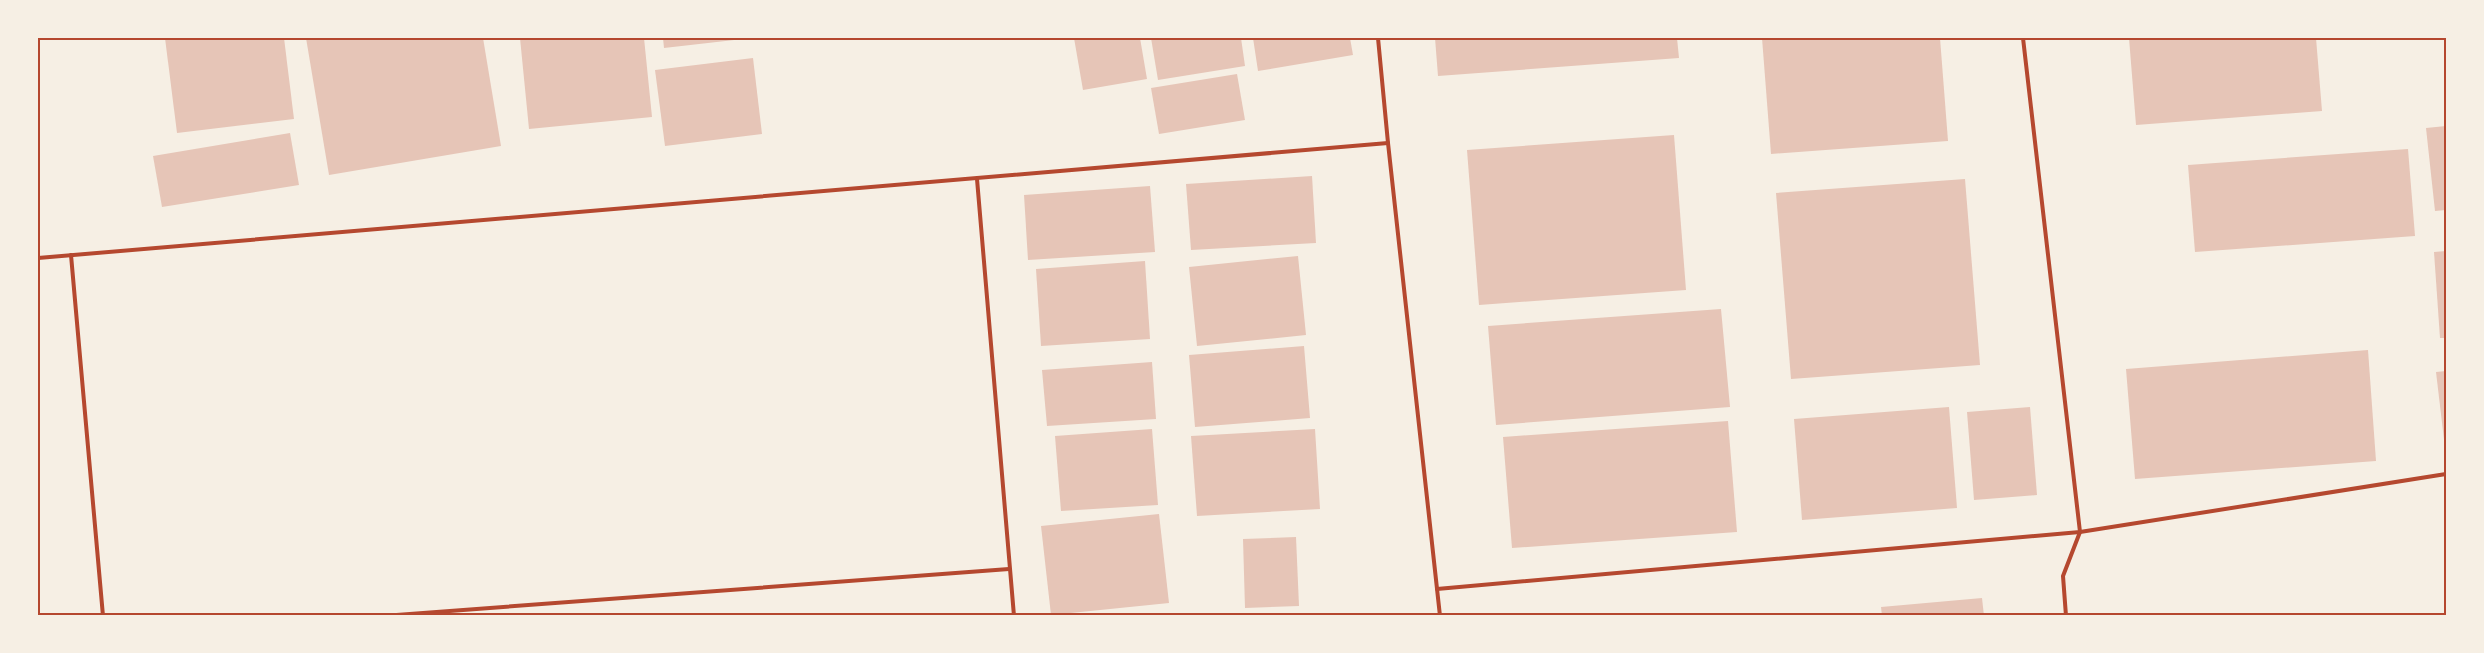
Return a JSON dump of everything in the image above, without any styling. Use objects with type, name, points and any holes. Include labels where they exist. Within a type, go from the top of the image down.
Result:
[{"type":"lane","points":[[1378,38],[1440,616]]},
{"type":"lane","points":[[2023,38],[2080,532],[2063,576],[2066,616]]},
{"type":"lane","points":[[38,258],[1388,143]]},
{"type":"lane","points":[[977,179],[1014,616]]},
{"type":"lane","points":[[71,255],[103,616]]},
{"type":"lane","points":[[1437,589],[2080,532],[2446,474]]},
{"type":"lane","points":[[383,616],[1009,569]]},
{"type":"building","points":[[165,38],[284,38],[294,119],[177,133]]},
{"type":"building","points":[[306,38],[483,38],[501,146],[329,175]]},
{"type":"building","points":[[520,38],[644,38],[652,117],[529,129]]},
{"type":"building","points":[[663,38],[743,38],[743,39],[664,48]]},
{"type":"building","points":[[1074,38],[1140,38],[1147,79],[1083,90]]},
{"type":"building","points":[[1151,38],[1241,38],[1245,66],[1158,80]]},
{"type":"building","points":[[1253,38],[1350,38],[1353,55],[1258,71]]},
{"type":"building","points":[[1435,38],[1677,38],[1679,58],[1438,76]]},
{"type":"building","points":[[1762,38],[1940,38],[1948,141],[1771,154]]},
{"type":"building","points":[[2129,38],[2316,38],[2322,111],[2136,125]]},
{"type":"building","points":[[753,58],[762,134],[665,146],[655,70]]},
{"type":"building","points":[[1237,74],[1245,120],[1159,134],[1151,88]]},
{"type":"building","points":[[2446,126],[2446,210],[2435,211],[2426,128]]},
{"type":"building","points":[[290,133],[299,185],[162,207],[153,156]]},
{"type":"building","points":[[1674,135],[1686,290],[1479,305],[1467,150]]},
{"type":"building","points":[[2408,149],[2415,236],[2195,252],[2188,165]]},
{"type":"building","points":[[1312,176],[1316,243],[1191,250],[1186,184]]},
{"type":"building","points":[[1965,179],[1980,365],[1791,379],[1776,193]]},
{"type":"building","points":[[1150,186],[1155,252],[1028,260],[1024,195]]},
{"type":"building","points":[[2446,251],[2446,338],[2440,338],[2434,252]]},
{"type":"building","points":[[1298,256],[1306,335],[1197,346],[1189,267]]},
{"type":"building","points":[[1145,261],[1150,339],[1041,346],[1036,269]]},
{"type":"building","points":[[1721,309],[1730,407],[1496,425],[1488,326]]},
{"type":"building","points":[[1304,346],[1310,418],[1195,427],[1189,355]]},
{"type":"building","points":[[2368,350],[2376,461],[2135,479],[2126,369]]},
{"type":"building","points":[[1152,362],[1156,419],[1047,426],[1042,370]]},
{"type":"building","points":[[2446,371],[2446,448],[2445,448],[2436,372]]},
{"type":"building","points":[[1949,407],[1957,508],[1802,520],[1794,419]]},
{"type":"building","points":[[2030,407],[2037,495],[1974,500],[1967,412]]},
{"type":"building","points":[[1728,421],[1737,532],[1512,548],[1503,437]]},
{"type":"building","points":[[1152,429],[1158,505],[1061,511],[1055,436]]},
{"type":"building","points":[[1315,429],[1320,509],[1197,516],[1191,436]]},
{"type":"building","points":[[1159,514],[1169,603],[1051,615],[1041,526]]},
{"type":"building","points":[[1296,537],[1299,606],[1245,608],[1243,539]]},
{"type":"building","points":[[1982,598],[1984,616],[1882,616],[1881,607]]}]
